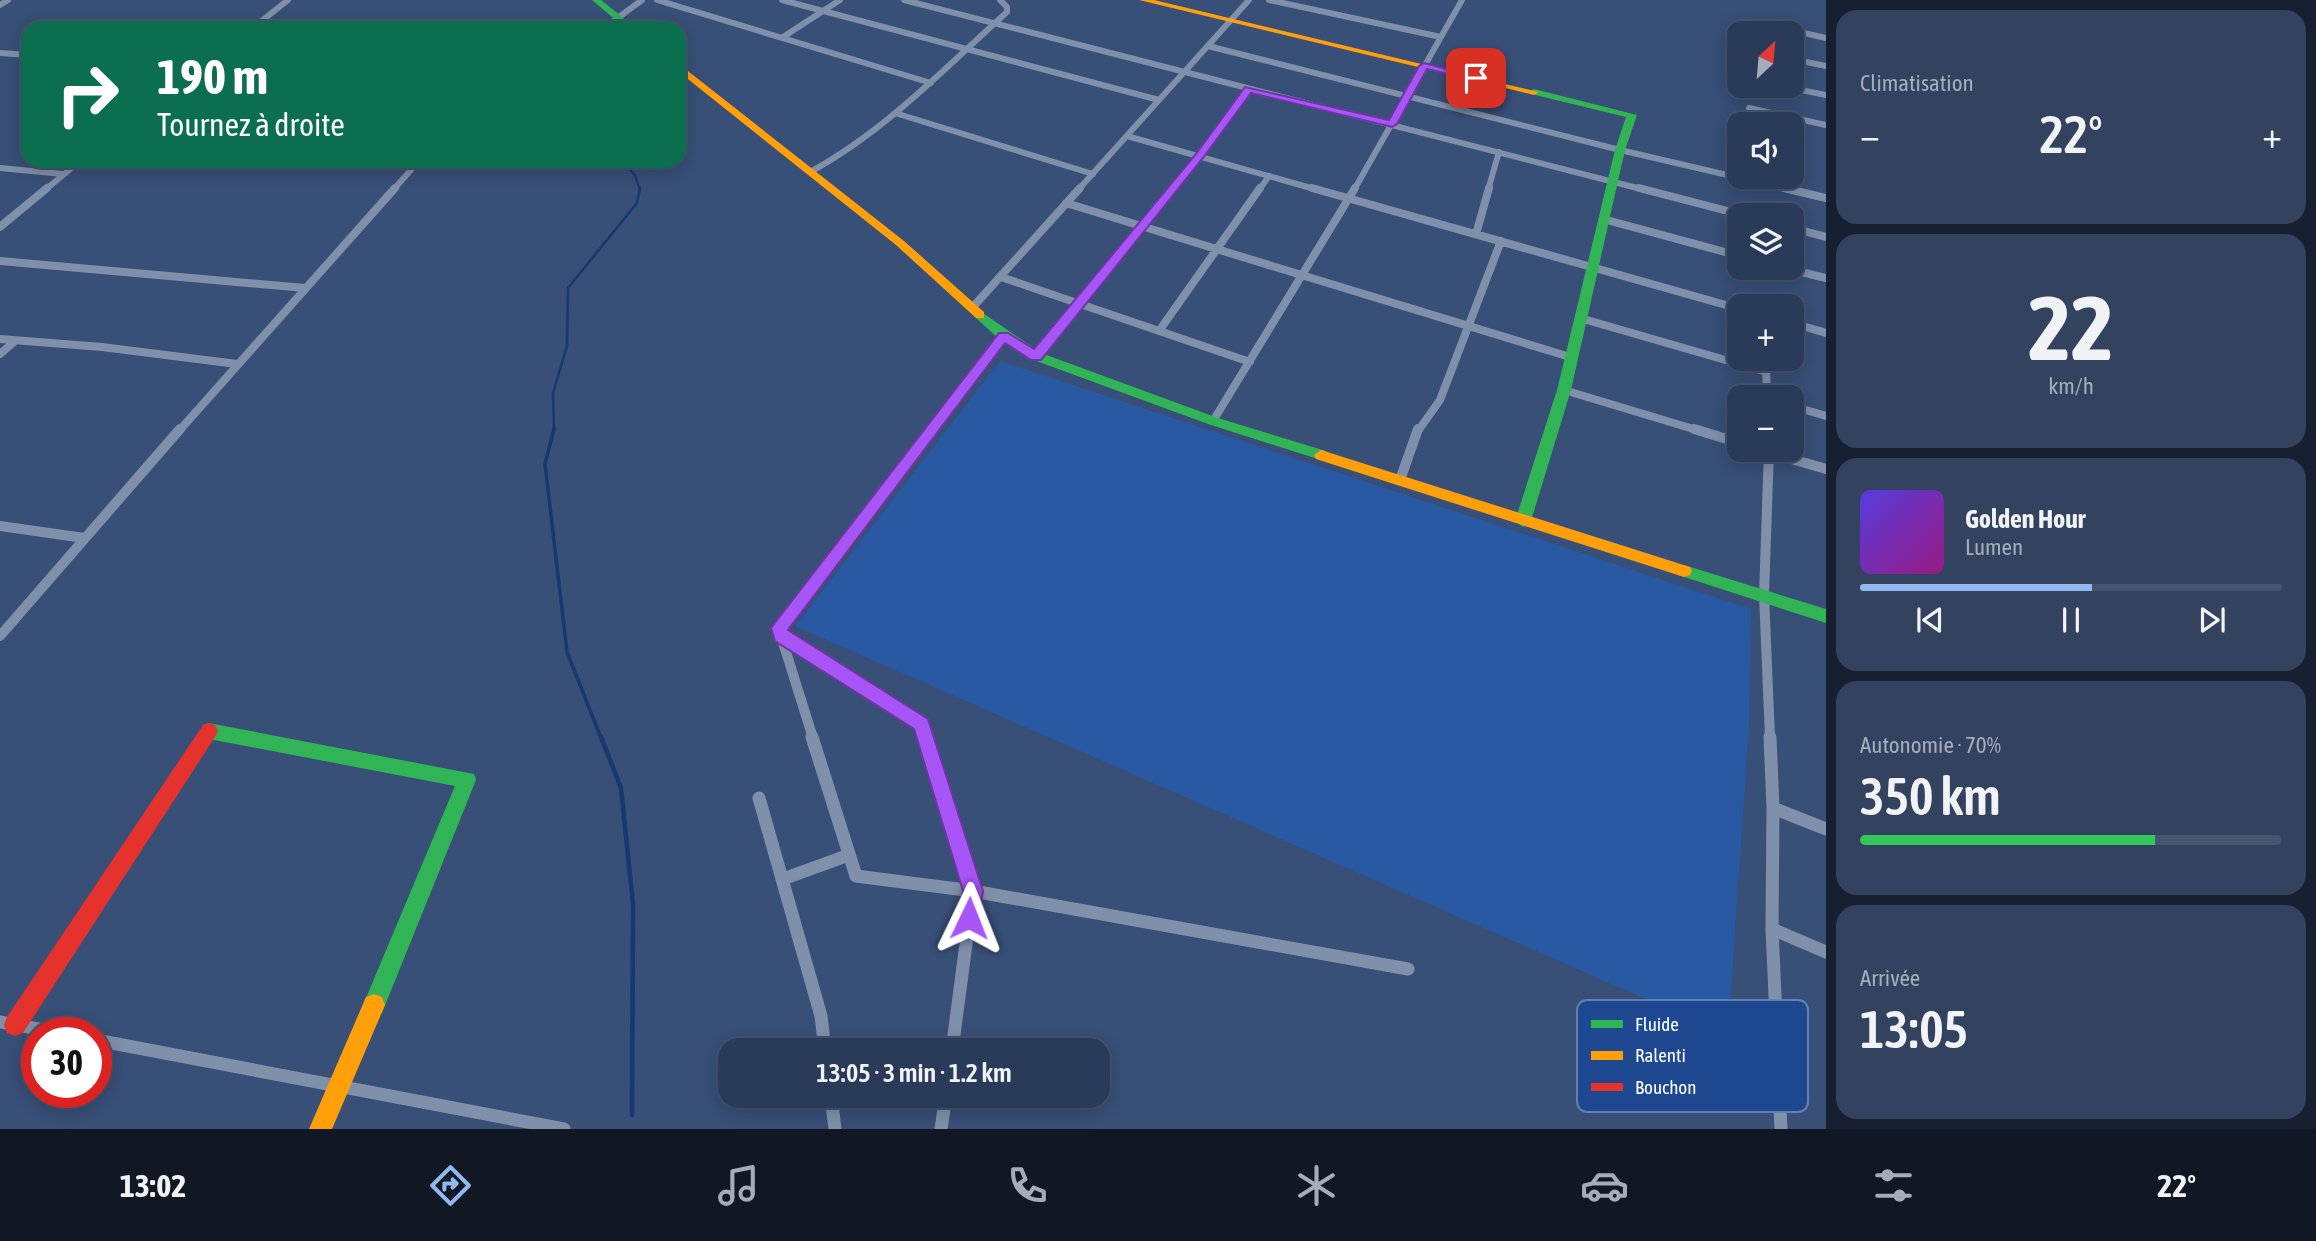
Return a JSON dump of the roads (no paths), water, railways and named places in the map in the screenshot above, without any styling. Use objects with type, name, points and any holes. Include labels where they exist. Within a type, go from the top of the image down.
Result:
[{"type":"street","points":[[0,5],[8,0]]},
{"type":"street","points":[[262,21],[288,0]]},
{"type":"street","points":[[596,0],[622,21]]},
{"type":"street","points":[[612,21],[642,0]]},
{"type":"street","points":[[657,0],[931,83]]},
{"type":"street","points":[[782,0],[1159,100]]},
{"type":"street","points":[[783,37],[840,0]]},
{"type":"street","points":[[904,0],[1727,211]]},
{"type":"street","points":[[810,172],[842,155],[969,49],[1007,12],[1007,7],[1000,0]]},
{"type":"street","points":[[1143,0],[1632,115],[1620,150],[1564,390],[1523,520]]},
{"type":"street","points":[[972,308],[1249,0]]},
{"type":"street","points":[[1269,0],[1441,37]]},
{"type":"street","points":[[1318,11],[1326,0]]},
{"type":"street","points":[[1213,421],[1236,389],[1250,362],[1305,277],[1462,0]]},
{"type":"street","points":[[1804,33],[1826,38]]},
{"type":"street","points":[[1208,46],[1620,150],[1826,198]]},
{"type":"street","points":[[0,53],[21,54]]},
{"type":"street","points":[[1804,61],[1826,66]]},
{"type":"street","points":[[686,72],[900,243],[1004,336],[1036,356],[1213,421],[1826,616]]},
{"type":"street","points":[[1036,356],[1199,156],[1248,89]]},
{"type":"street","points":[[1804,91],[1826,95]]},
{"type":"street","points":[[1749,108],[1826,125]]},
{"type":"street","points":[[895,113],[1093,174]]},
{"type":"street","points":[[1127,135],[1727,305]]},
{"type":"street","points":[[1476,234],[1499,152]]},
{"type":"street","points":[[0,168],[63,174]]},
{"type":"street","points":[[0,227],[71,168]]},
{"type":"street","points":[[0,636],[237,364],[413,168]]},
{"type":"street","points":[[1159,331],[1269,176]]},
{"type":"street","points":[[1066,203],[1570,358]]},
{"type":"street","points":[[1603,219],[1727,252]]},
{"type":"street","points":[[1804,231],[1826,237]]},
{"type":"street","points":[[1400,480],[1419,427],[1440,400],[1501,241]]},
{"type":"street","points":[[0,261],[306,288]]},
{"type":"street","points":[[1804,272],[1826,278]]},
{"type":"street","points":[[1001,276],[1250,362]]},
{"type":"street","points":[[1580,318],[1767,372],[1767,385]]},
{"type":"street","points":[[1804,327],[1826,333]]},
{"type":"street","points":[[1004,336],[779,628],[856,876],[973,891],[1408,969]]},
{"type":"street","points":[[0,339],[102,347],[237,364]]},
{"type":"street","points":[[0,354],[15,341]]},
{"type":"street","points":[[1564,390],[1727,439]]},
{"type":"street","points":[[1804,410],[1826,416]]},
{"type":"street","points":[[1766,462],[1764,595],[1773,808],[1772,929],[1775,1000]]},
{"type":"street","points":[[1803,462],[1826,469]]},
{"type":"street","points":[[0,526],[84,538]]},
{"type":"street","points":[[781,636],[922,724],[973,891],[954,1038]]},
{"type":"street","points":[[7,1024],[208,731],[467,780],[340,1087],[320,1129]]},
{"type":"street","points":[[759,797],[821,1016],[824,1038]]},
{"type":"street","points":[[1773,808],[1826,829]]},
{"type":"street","points":[[783,879],[849,855]]},
{"type":"street","points":[[1772,929],[1826,952]]},
{"type":"street","points":[[112,1043],[564,1129]]},
{"type":"street","points":[[832,1108],[835,1129]]},
{"type":"street","points":[[942,1129],[945,1108]]},
{"type":"waterway","points":[[628,168],[635,175],[640,189]]},
{"type":"waterway","points":[[554,429],[553,393],[567,346],[568,288],[637,203],[640,189]]},
{"type":"waterway","points":[[554,429],[545,464],[567,652],[601,738]]},
{"type":"waterway","points":[[601,737],[621,788],[633,904],[632,1115]]}]
